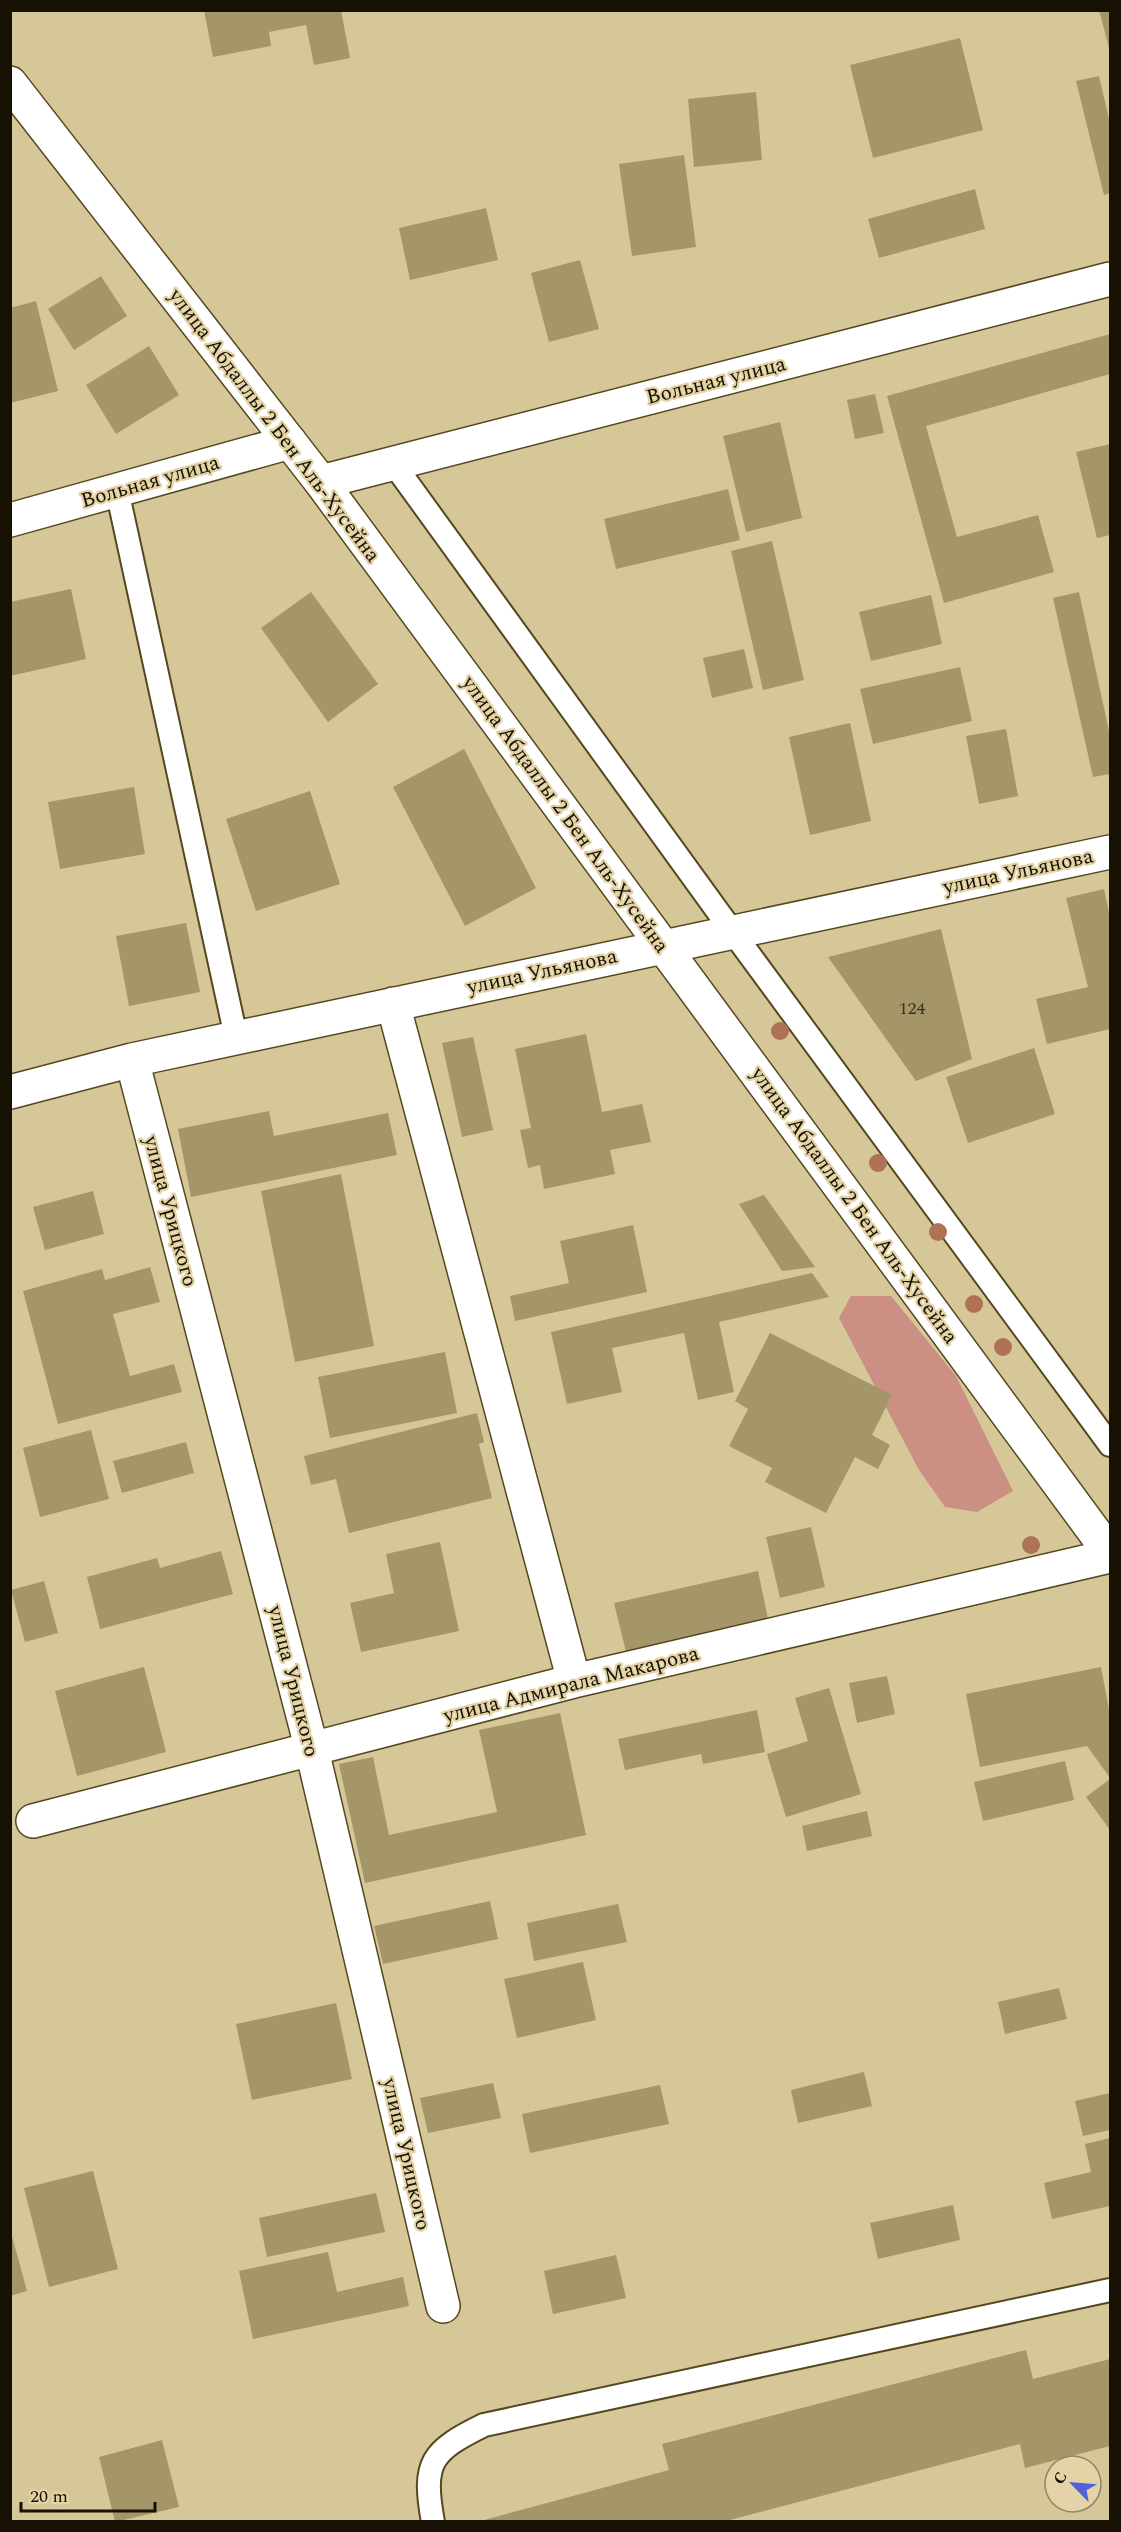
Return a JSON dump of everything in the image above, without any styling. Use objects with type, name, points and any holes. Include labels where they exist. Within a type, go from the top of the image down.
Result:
[{"type":"street","name":"улица Абдаллы 2 Бен Аль-Хусейна","points":[[10,83],[321,482],[1110,1555]]},
{"type":"street","name":"Вольная улица","points":[[321,482],[1110,279]]},
{"type":"street","name":"Вольная улица","points":[[10,520],[290,442]]},
{"type":"street","name":"улица Ульянова","points":[[10,1092],[132,1060],[236,1037],[1110,852]]},
{"type":"street","points":[[393,1004],[574,1682]]},
{"type":"street","name":"улица Урицкого","points":[[132,1060],[312,1750],[443,2306]]},
{"type":"street","name":"улица Адмирала Макарова","points":[[33,1821],[574,1682],[1110,1555]]},
{"type":"lane","points":[[393,463],[732,931],[1110,1445]]},
{"type":"lane","points":[[117,490],[236,1037]]},
{"type":"lane","points":[[433,2522],[427,2488],[434,2462],[444,2446],[484,2425],[1110,2290]]},
{"type":"shaded area","points":[[851,1296],[891,1296],[956,1376],[1013,1491],[977,1512],[945,1507],[919,1470],[839,1318]]},
{"type":"building","points":[[204,10],[341,10],[350,58],[314,65],[306,25],[269,32],[271,46],[213,57]]},
{"type":"building","points":[[1099,10],[1110,10],[1110,48],[1109,48]]},
{"type":"building","points":[[960,38],[983,130],[873,158],[850,65]]},
{"type":"building","points":[[1099,76],[1110,123],[1110,193],[1104,195],[1076,81]]},
{"type":"building","points":[[756,92],[762,160],[694,167],[688,99]]},
{"type":"building","points":[[684,155],[696,247],[632,256],[619,164]]},
{"type":"building","points":[[975,189],[985,229],[879,258],[868,219]]},
{"type":"building","points":[[486,208],[498,260],[410,280],[399,228]]},
{"type":"building","points":[[580,260],[599,329],[549,342],[531,273]]},
{"type":"building","points":[[101,276],[127,316],[74,350],[48,309]]},
{"type":"building","points":[[36,301],[58,391],[10,403],[10,308]]},
{"type":"building","points":[[1110,334],[1110,374],[926,426],[957,537],[1038,515],[1054,572],[944,603],[887,396]]},
{"type":"building","points":[[149,346],[179,395],[116,434],[86,385]]},
{"type":"building","points":[[875,394],[884,433],[855,439],[847,400]]},
{"type":"building","points":[[780,422],[802,518],[746,532],[723,436]]},
{"type":"building","points":[[1110,444],[1110,535],[1097,538],[1076,452]]},
{"type":"building","points":[[728,489],[740,540],[616,569],[604,519]]},
{"type":"building","points":[[772,541],[804,680],[763,690],[731,551]]},
{"type":"building","points":[[71,589],[86,659],[10,676],[10,602]]},
{"type":"building","points":[[311,592],[378,684],[328,722],[261,628]]},
{"type":"building","points":[[1079,592],[1110,736],[1110,774],[1093,777],[1053,598]]},
{"type":"building","points":[[931,595],[942,644],[871,661],[859,612]]},
{"type":"building","points":[[744,649],[753,688],[712,698],[703,658]]},
{"type":"building","points":[[960,667],[972,721],[873,744],[860,689]]},
{"type":"building","points":[[850,723],[871,821],[810,835],[789,737]]},
{"type":"building","points":[[1006,729],[1018,796],[979,804],[966,736]]},
{"type":"building","points":[[464,749],[536,888],[465,926],[393,787]]},
{"type":"building","points":[[134,787],[145,854],[60,869],[48,802]]},
{"type":"building","points":[[310,791],[340,884],[256,911],[226,819]]},
{"type":"building","points":[[1104,889],[1110,917],[1110,1029],[1047,1044],[1036,999],[1088,987],[1066,898]]},
{"type":"building","points":[[186,923],[200,992],[129,1006],[116,936]]},
{"type":"building","points":[[941,929],[972,1059],[916,1081],[828,957]]},
{"type":"building","points":[[586,1034],[602,1112],[642,1104],[651,1142],[610,1150],[615,1174],[544,1189],[540,1165],[528,1168],[520,1130],[531,1128],[515,1049]]},
{"type":"building","points":[[473,1037],[493,1130],[462,1137],[442,1043]]},
{"type":"building","points":[[1034,1048],[1055,1114],[968,1143],[946,1077]]},
{"type":"building","points":[[269,1111],[274,1136],[388,1113],[397,1155],[191,1197],[178,1129]]},
{"type":"building","points":[[341,1174],[374,1346],[295,1362],[261,1191]]},
{"type":"building","points":[[93,1191],[104,1234],[45,1250],[33,1207]]},
{"type":"building","points":[[764,1195],[815,1267],[782,1271],[739,1204]]},
{"type":"building","points":[[633,1225],[647,1292],[515,1321],[510,1296],[569,1283],[560,1241]]},
{"type":"building","points":[[150,1267],[160,1302],[113,1314],[130,1376],[174,1364],[182,1392],[58,1424],[23,1291],[102,1269],[105,1280]]},
{"type":"building","points":[[812,1273],[829,1297],[719,1322],[734,1392],[698,1400],[684,1333],[612,1348],[622,1392],[567,1404],[551,1332]]},
{"type":"building","points":[[770,1333],[892,1395],[872,1435],[890,1445],[878,1469],[855,1457],[826,1513],[765,1482],[772,1468],[729,1446],[748,1409],[735,1401]]},
{"type":"building","points":[[445,1352],[457,1413],[330,1438],[318,1377]]},
{"type":"building","points":[[477,1413],[484,1442],[479,1444],[492,1498],[349,1533],[336,1479],[311,1485],[304,1456]]},
{"type":"building","points":[[91,1430],[109,1499],[40,1517],[23,1448]]},
{"type":"building","points":[[186,1442],[194,1473],[122,1493],[113,1461]]},
{"type":"building","points":[[811,1527],[825,1587],[780,1598],[766,1537]]},
{"type":"building","points":[[440,1542],[459,1631],[361,1652],[350,1603],[394,1593],[386,1554]]},
{"type":"building","points":[[221,1551],[233,1594],[100,1629],[87,1577],[157,1558],[160,1568]]},
{"type":"building","points":[[758,1571],[768,1619],[626,1652],[614,1603]]},
{"type":"building","points":[[44,1581],[58,1633],[25,1642],[11,1590]]},
{"type":"building","points":[[144,1667],[166,1752],[77,1776],[55,1691]]},
{"type":"building","points":[[1101,1667],[1110,1715],[1110,1778],[1087,1746],[980,1767],[966,1694]]},
{"type":"building","points":[[887,1676],[895,1714],[857,1723],[849,1683]]},
{"type":"building","points":[[829,1688],[861,1794],[786,1817],[767,1754],[808,1741],[795,1698]]},
{"type":"building","points":[[757,1710],[765,1752],[703,1764],[701,1754],[625,1770],[618,1739]]},
{"type":"building","points":[[560,1713],[586,1835],[365,1883],[339,1764],[373,1757],[389,1835],[497,1812],[479,1730]]},
{"type":"building","points":[[1065,1761],[1074,1800],[983,1821],[974,1782]]},
{"type":"building","points":[[1110,1779],[1110,1830],[1086,1797]]},
{"type":"building","points":[[867,1811],[872,1836],[807,1851],[802,1826]]},
{"type":"building","points":[[490,1901],[498,1939],[383,1964],[374,1926]]},
{"type":"building","points":[[618,1904],[627,1942],[534,1961],[527,1923]]},
{"type":"building","points":[[583,1962],[596,2020],[517,2038],[504,1979]]},
{"type":"building","points":[[1059,1988],[1067,2019],[1005,2034],[998,2002]]},
{"type":"building","points":[[336,2003],[352,2079],[252,2100],[236,2024]]},
{"type":"building","points":[[864,2072],[872,2106],[798,2123],[791,2090]]},
{"type":"building","points":[[493,2083],[501,2118],[428,2133],[420,2098]]},
{"type":"building","points":[[660,2085],[669,2124],[530,2153],[522,2114]]},
{"type":"building","points":[[1110,2093],[1110,2130],[1083,2136],[1075,2101]]},
{"type":"building","points":[[1110,2138],[1110,2206],[1052,2219],[1044,2183],[1091,2172],[1085,2144]]},
{"type":"building","points":[[93,2171],[118,2269],[49,2287],[24,2188]]},
{"type":"building","points":[[376,2193],[385,2232],[267,2257],[259,2218]]},
{"type":"building","points":[[953,2205],[960,2240],[878,2259],[870,2223]]},
{"type":"building","points":[[10,2229],[27,2291],[10,2296]]},
{"type":"building","points":[[328,2252],[337,2292],[403,2277],[409,2306],[253,2339],[239,2271]]},
{"type":"building","points":[[616,2255],[626,2298],[553,2314],[544,2271]]},
{"type":"building","points":[[1026,2350],[1033,2379],[1110,2359],[1110,2446],[1079,2454],[1043,2454],[1043,2463],[1025,2468],[1020,2444],[722,2522],[477,2522],[669,2470],[662,2444]]},
{"type":"building","points":[[162,2440],[179,2507],[115,2522],[99,2457]]}]
